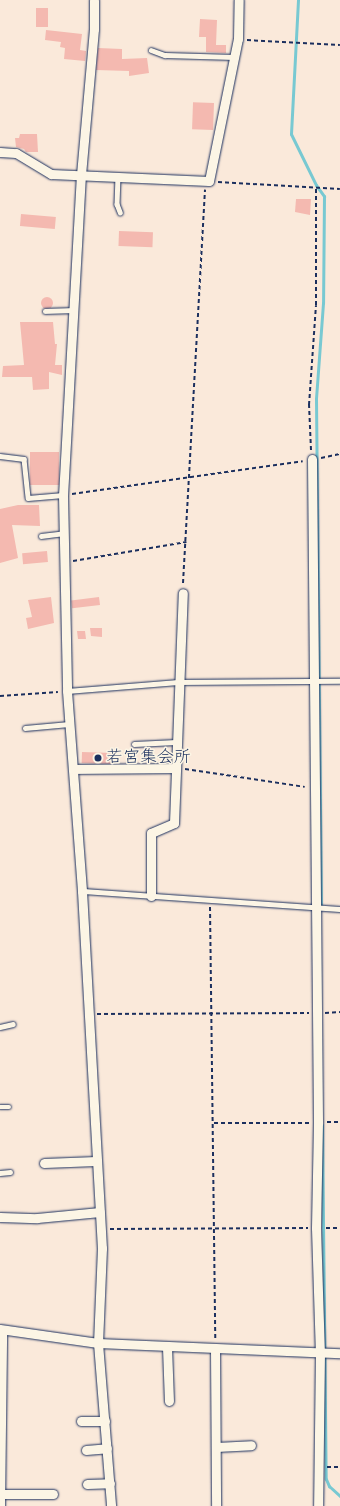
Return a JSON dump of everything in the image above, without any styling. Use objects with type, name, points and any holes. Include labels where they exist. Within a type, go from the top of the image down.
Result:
[{"type":"street","points":[[94,0],[94,29],[81,174],[63,495],[67,691],[82,891],[101,1229],[98,1343],[111,1506]]},
{"type":"street","points":[[0,152],[16,153],[51,174],[81,174],[207,181],[238,39],[239,0]]},
{"type":"street","points":[[312,459],[318,1122],[316,1228],[320,1352],[318,1506]]},
{"type":"street","points":[[151,896],[151,833],[174,823],[178,682],[183,593]]},
{"type":"street","points":[[73,769],[176,768]]},
{"type":"street","points":[[44,1163],[96,1161]]},
{"type":"street","points":[[0,1217],[37,1218],[100,1212]]},
{"type":"street","points":[[0,1506],[1,1330],[98,1343],[340,1353]]},
{"type":"street","points":[[167,1347],[169,1402]]},
{"type":"street","points":[[215,1349],[216,1506]]},
{"type":"street","points":[[82,1421],[104,1421]]},
{"type":"street","points":[[216,1447],[251,1445]]},
{"type":"street","points":[[86,1450],[107,1448]]},
{"type":"street","points":[[87,1484],[110,1483]]},
{"type":"street","points":[[0,1494],[52,1494]]},
{"type":"lane","points":[[151,50],[165,55],[234,56]]},
{"type":"lane","points":[[118,176],[117,204],[120,212]]},
{"type":"lane","points":[[45,312],[73,310]]},
{"type":"lane","points":[[0,456],[24,459],[28,498],[63,495]]},
{"type":"lane","points":[[41,536],[64,533]]},
{"type":"lane","points":[[67,691],[178,682],[340,681]]},
{"type":"lane","points":[[25,728],[69,724]]},
{"type":"lane","points":[[134,744],[176,742]]},
{"type":"lane","points":[[82,891],[316,909],[340,909]]},
{"type":"lane","points":[[0,1027],[13,1024]]},
{"type":"lane","points":[[0,1107],[9,1107]]},
{"type":"lane","points":[[0,1173],[10,1172]]},
{"type":"path","points":[[238,39],[340,45]]},
{"type":"path","points":[[183,593],[207,181],[340,189]]},
{"type":"path","points":[[312,459],[310,405],[316,305],[316,188]]},
{"type":"path","points":[[63,495],[340,454]]},
{"type":"path","points":[[64,562],[186,542]]},
{"type":"path","points":[[0,696],[67,691]]},
{"type":"path","points":[[176,768],[314,788]]},
{"type":"path","points":[[210,900],[214,1123],[215,1349]]},
{"type":"path","points":[[89,1014],[340,1012]]},
{"type":"path","points":[[214,1123],[340,1122]]},
{"type":"path","points":[[101,1229],[340,1228]]},
{"type":"building","points":[[36,8],[48,8],[48,27],[36,27]]},
{"type":"building","points":[[200,19],[217,20],[216,45],[226,45],[226,53],[206,52],[206,37],[199,37]]},
{"type":"building","points":[[46,30],[82,34],[80,50],[86,51],[85,61],[64,59],[65,48],[60,47],[61,42],[45,40]]},
{"type":"building","points":[[98,48],[122,49],[122,59],[147,58],[149,73],[129,76],[129,71],[96,70]]},
{"type":"building","points":[[193,102],[214,103],[213,130],[192,129]]},
{"type":"building","points":[[20,134],[37,134],[38,152],[26,152],[24,149],[16,147],[15,138],[19,138]]},
{"type":"building","points":[[296,199],[311,199],[310,215],[295,212]]},
{"type":"building","points":[[21,214],[56,217],[55,229],[20,226]]},
{"type":"building","points":[[119,231],[153,232],[152,247],[118,246]]},
{"type":"building","points":[[45,297],[49,297],[53,303],[49,309],[45,309],[41,305],[41,301]]},
{"type":"building","points":[[20,322],[53,322],[55,344],[57,344],[55,365],[62,365],[62,375],[49,372],[49,389],[33,390],[32,377],[2,377],[3,366],[24,365]]},
{"type":"building","points":[[30,452],[59,452],[59,485],[30,485]]},
{"type":"building","points":[[18,505],[39,505],[40,526],[12,525],[18,558],[0,563],[0,509]]},
{"type":"building","points":[[47,551],[48,562],[23,564],[22,553]]},
{"type":"building","points":[[51,597],[54,623],[28,629],[26,618],[32,617],[28,600]]},
{"type":"building","points":[[99,597],[100,605],[72,608],[71,600]]},
{"type":"building","points":[[90,628],[102,628],[102,637],[91,636]]},
{"type":"building","points":[[77,631],[85,631],[86,639],[78,639]]},
{"type":"building","name":"若宮集会所","points":[[82,752],[113,753],[113,764],[82,763]]},
{"type":"waterway","points":[[298,0],[291,134],[316,185],[324,196],[323,303],[316,399],[321,908]]},
{"type":"waterway","points":[[322,1125],[326,1479],[329,1486],[340,1496]]},
{"type":"place","name":"若宮集会所","points":[[98,758]]}]
